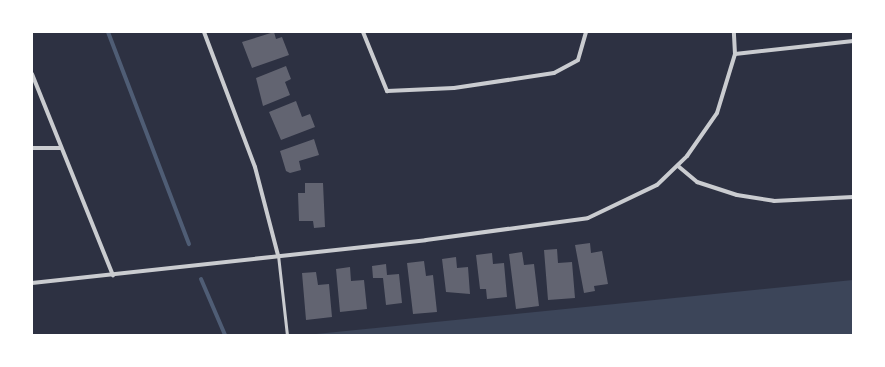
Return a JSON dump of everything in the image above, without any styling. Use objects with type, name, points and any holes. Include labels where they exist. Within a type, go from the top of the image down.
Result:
[{"type":"street","points":[[204,32],[255,167],[278,255]]},
{"type":"street","points":[[363,32],[387,91],[454,88],[554,73],[578,60],[586,32]]},
{"type":"street","points":[[32,283],[113,275],[568,222],[630,199],[657,185],[678,166],[717,113],[736,54],[734,32]]},
{"type":"street","points":[[736,54],[853,41]]},
{"type":"street","points":[[32,74],[60,148],[113,275]]},
{"type":"street","points":[[32,148],[60,148]]},
{"type":"street","points":[[678,166],[697,182],[737,195],[774,201],[853,197]]},
{"type":"lane","points":[[278,255],[287,335]]},
{"type":"shaded area","points":[[853,280],[853,335],[306,335]]},
{"type":"building","points":[[274,32],[276,39],[282,37],[289,55],[252,68],[242,42]]},
{"type":"building","points":[[286,66],[291,79],[285,82],[290,95],[263,106],[256,78]]},
{"type":"building","points":[[296,101],[302,117],[310,114],[315,127],[281,140],[269,112]]},
{"type":"building","points":[[314,139],[319,155],[299,161],[301,170],[290,173],[286,171],[280,151]]},
{"type":"building","points":[[305,183],[323,183],[325,227],[314,228],[313,221],[299,221],[298,193],[305,193]]},
{"type":"building","points":[[590,243],[591,253],[602,251],[608,284],[594,286],[595,291],[584,293],[575,245]]},
{"type":"building","points":[[557,249],[558,263],[572,262],[575,298],[548,300],[544,250]]},
{"type":"building","points":[[522,252],[524,265],[534,264],[539,306],[516,309],[509,254]]},
{"type":"building","points":[[492,253],[493,264],[504,263],[507,297],[487,299],[486,289],[480,289],[476,255]]},
{"type":"building","points":[[456,257],[457,268],[468,267],[470,294],[446,292],[442,259]]},
{"type":"building","points":[[424,261],[426,276],[433,275],[437,312],[413,314],[407,263]]},
{"type":"building","points":[[386,264],[387,275],[399,274],[402,303],[386,305],[383,278],[373,278],[372,266]]},
{"type":"building","points":[[350,267],[351,281],[364,280],[367,309],[340,312],[336,269]]},
{"type":"building","points":[[316,272],[318,285],[329,284],[332,317],[306,320],[302,273]]},
{"type":"waterway","points":[[108,32],[189,244]]},
{"type":"waterway","points":[[201,279],[225,335]]}]
